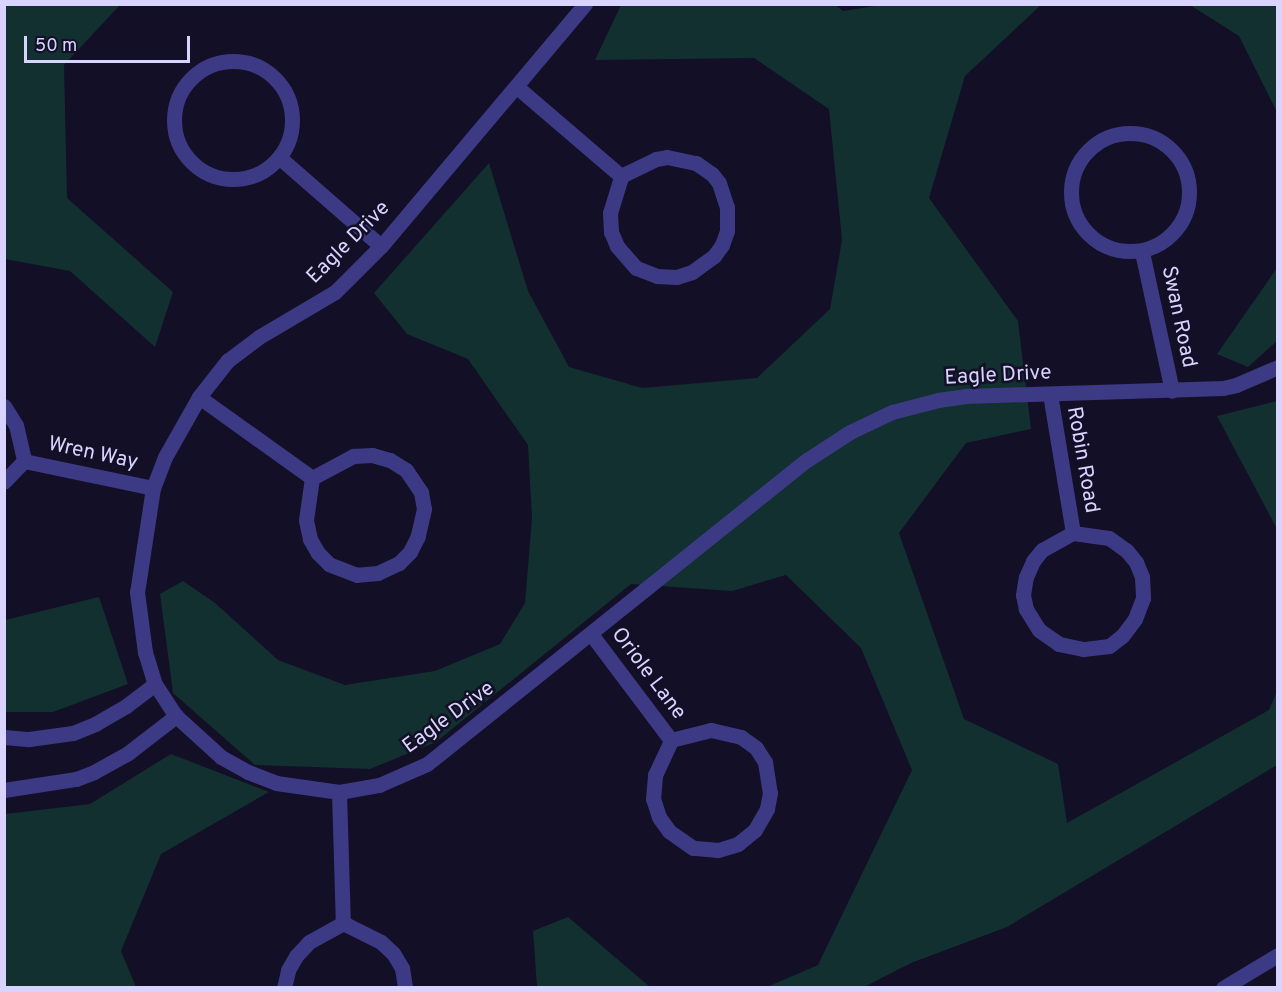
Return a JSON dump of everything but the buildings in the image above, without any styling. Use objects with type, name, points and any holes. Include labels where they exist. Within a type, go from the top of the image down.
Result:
[{"type":"street","name":"Eagle Drive","points":[[585,4],[381,246],[334,292],[259,337],[228,360],[199,397],[165,458],[153,488],[137,592],[139,624],[155,684],[176,716],[221,757],[248,772],[276,783],[339,792],[379,785],[427,764],[807,460],[850,432],[892,412],[964,396],[1172,391],[1236,385],[1278,367]]},
{"type":"street","points":[[255,63],[269,72],[278,80],[288,97],[292,111],[292,122],[280,158],[247,177],[224,178],[207,174],[192,164],[175,134],[176,109],[183,89],[197,73],[215,64],[255,63]]},
{"type":"street","points":[[517,87],[621,176]]},
{"type":"street","name":"Swan Road","points":[[1119,133],[1140,134],[1158,141],[1172,150],[1188,174],[1188,204],[1179,225],[1163,243],[1142,252],[1106,246],[1090,236],[1077,222],[1070,205],[1069,194],[1079,163],[1101,140],[1119,133]]},
{"type":"street","points":[[280,158],[381,246]]},
{"type":"street","points":[[667,158],[696,163],[712,174],[719,183],[727,207],[727,231],[722,245],[714,256],[692,272],[676,277],[657,276],[636,268],[625,258],[611,232],[610,213],[621,176],[656,159],[667,158]]},
{"type":"street","name":"Swan Road","points":[[1142,252],[1172,391]]},
{"type":"street","name":"Robin Road","points":[[1050,394],[1074,533]]},
{"type":"street","points":[[199,397],[312,478]]},
{"type":"street","name":"Wren Way","points":[[4,406],[16,425],[24,461]]},
{"type":"street","points":[[372,455],[390,460],[406,470],[421,492],[424,509],[421,530],[410,552],[399,563],[378,573],[357,575],[329,564],[310,539],[306,520],[312,478],[353,456],[372,455]]},
{"type":"street","name":"Wren Way","points":[[24,461],[153,488]]},
{"type":"street","name":"Wren Way","points":[[4,482],[24,461]]},
{"type":"street","name":"Robin Road","points":[[1074,533],[1109,538],[1127,551],[1136,562],[1142,577],[1143,598],[1135,619],[1122,636],[1109,645],[1083,649],[1059,644],[1039,630],[1026,609],[1023,595],[1026,577],[1033,561],[1042,550],[1074,533]]},
{"type":"street","name":"Oriole Lane","points":[[591,634],[671,740]]},
{"type":"street","points":[[4,737],[29,739],[73,733],[96,724],[126,706],[155,684]]},
{"type":"street","points":[[4,790],[76,779],[94,772],[128,753],[176,716]]},
{"type":"street","name":"Oriole Lane","points":[[711,730],[725,731],[741,737],[756,748],[765,762],[771,793],[767,809],[756,830],[738,844],[718,850],[693,848],[669,831],[659,817],[653,799],[654,782],[671,740],[711,730]]},
{"type":"street","points":[[339,792],[343,923]]},
{"type":"street","points":[[284,987],[288,970],[296,956],[318,936],[343,923]]},
{"type":"street","points":[[343,923],[381,942],[393,953],[402,968],[405,987]]},
{"type":"street","points":[[1223,987],[1278,955]]},
{"type":"green space","points":[[834,4],[843,11],[888,4],[1041,5],[965,76],[929,198],[1018,321],[1031,429],[966,443],[899,533],[964,719],[1058,764],[1067,823],[1269,710],[1277,691],[1277,765],[1007,927],[911,963],[864,987],[767,987],[818,965],[912,770],[861,648],[786,575],[732,591],[631,584],[436,742],[370,769],[255,765],[173,693],[160,594],[183,581],[215,603],[278,660],[345,685],[435,671],[500,644],[525,603],[532,518],[528,445],[468,359],[407,334],[374,293],[489,163],[528,291],[569,367],[642,388],[757,378],[830,309],[842,240],[829,109],[754,58],[595,60],[621,5]]},
{"type":"green space","points":[[4,5],[120,5],[64,65],[67,198],[173,292],[155,347],[70,271],[5,259]]},
{"type":"green space","points":[[1190,5],[1277,5],[1277,112],[1239,36]]},
{"type":"green space","points":[[1277,268],[1277,341],[1248,367],[1217,354]]},
{"type":"green space","points":[[1278,401],[1277,529],[1217,416]]},
{"type":"green space","points":[[99,597],[128,684],[53,712],[5,712],[5,620]]},
{"type":"green space","points":[[171,754],[269,792],[161,854],[121,951],[136,987],[5,987],[5,814],[90,804]]},
{"type":"green space","points":[[568,917],[650,987],[537,987],[533,931]]}]
